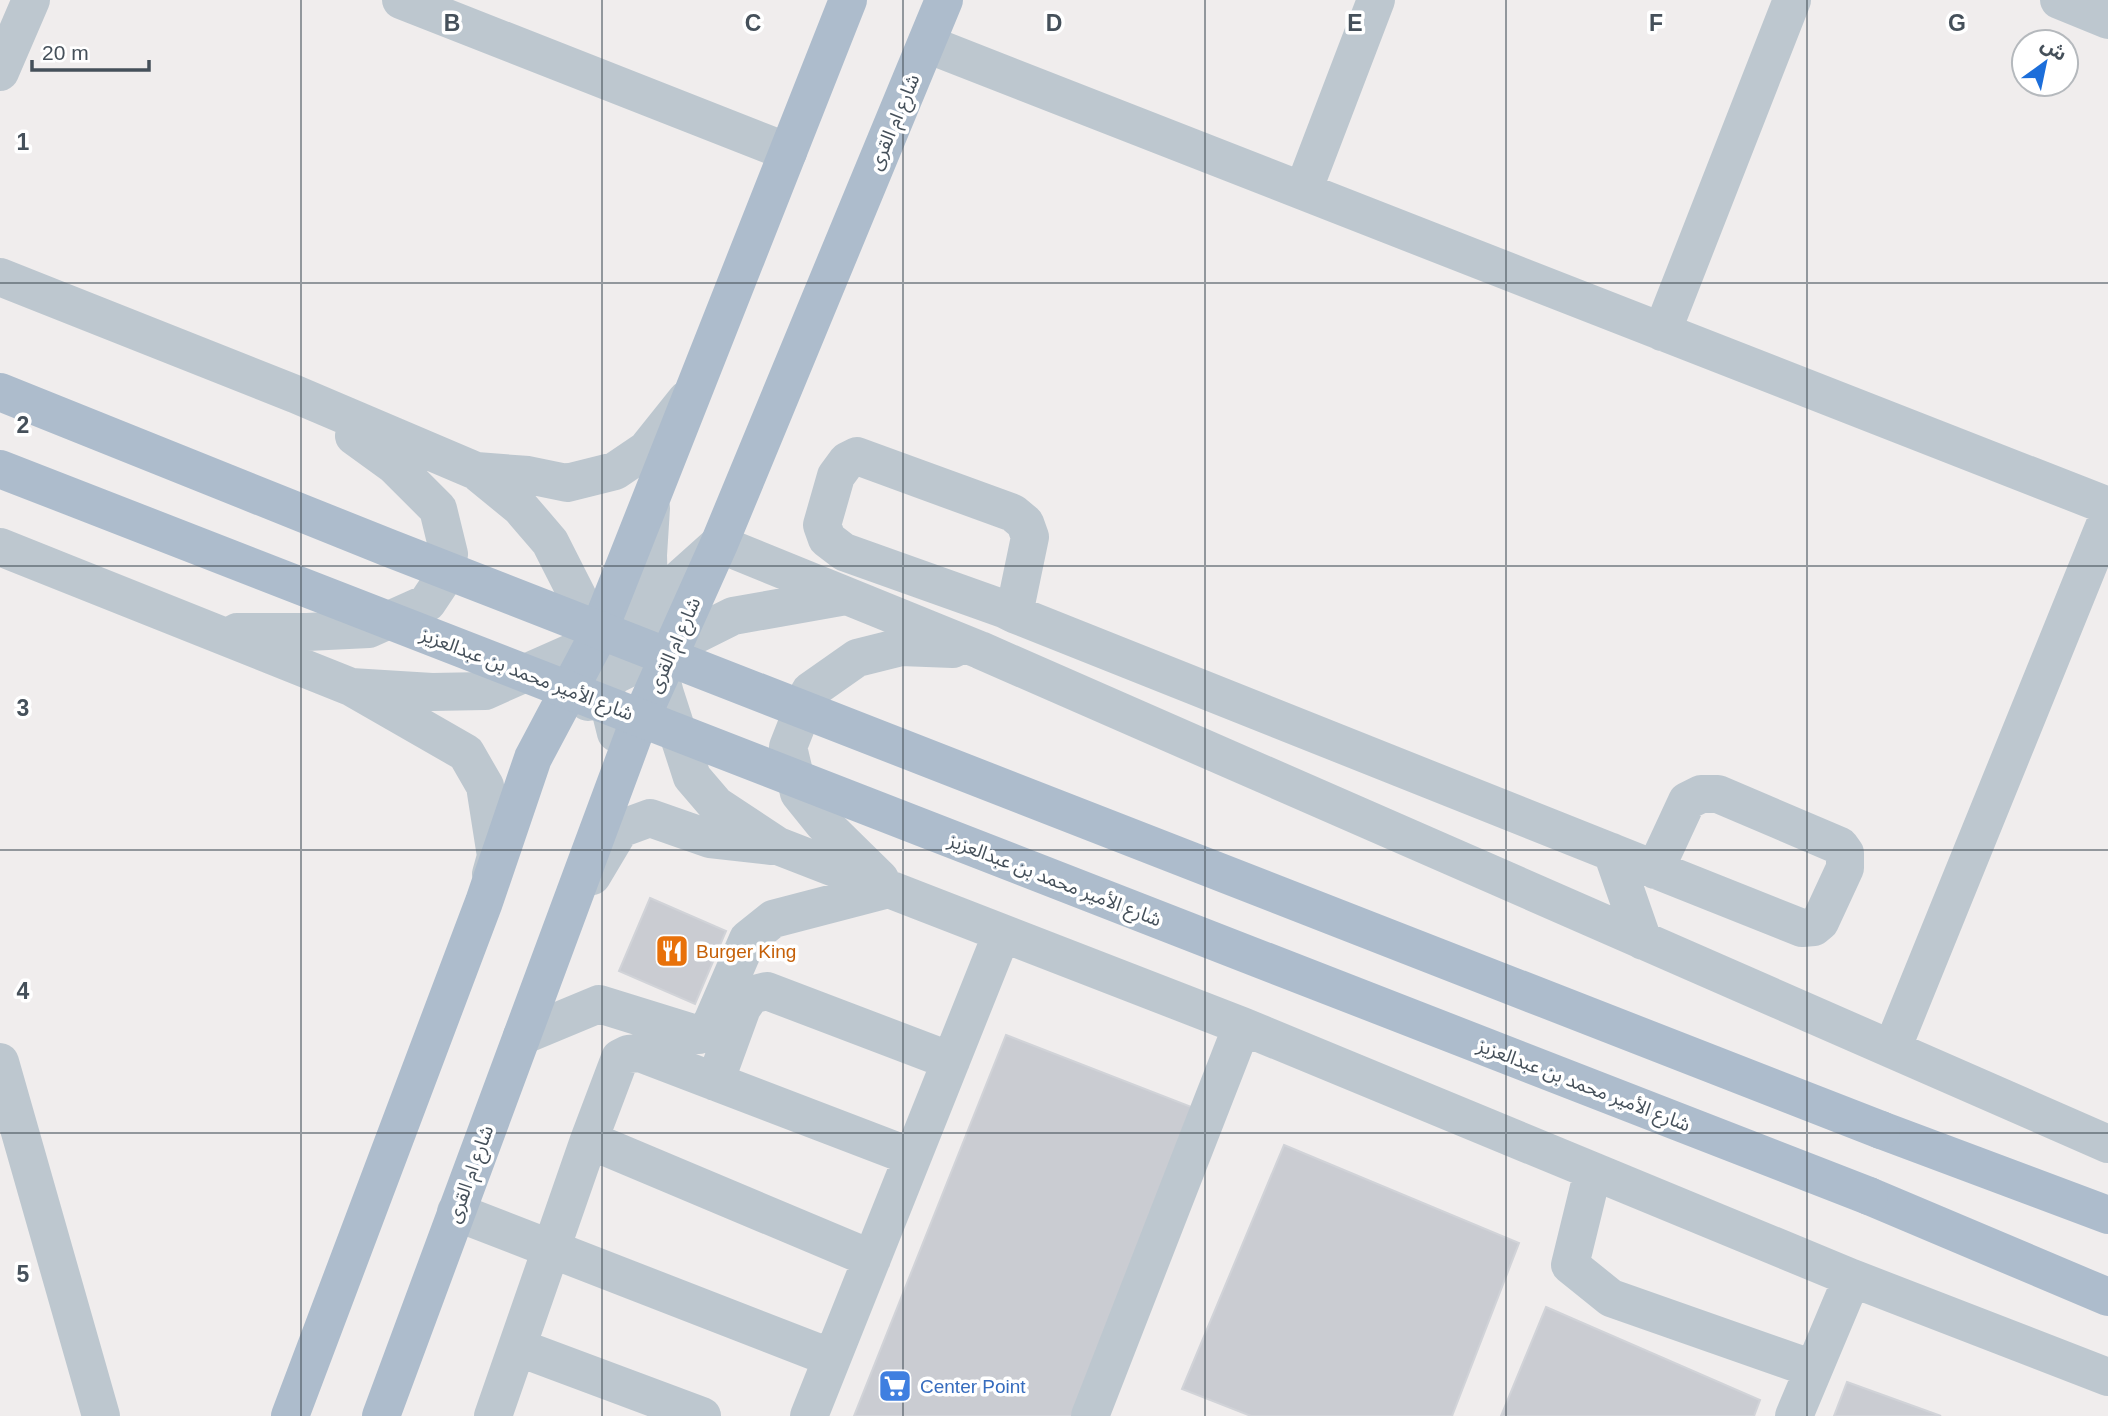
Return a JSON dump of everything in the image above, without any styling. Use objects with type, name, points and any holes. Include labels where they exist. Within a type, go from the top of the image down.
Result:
[{"type":"main road","points":[[290,1416],[484,902],[533,758],[594,643],[848,0]]},
{"type":"main road","name":"شارع ام القرى","points":[[381,1416],[663,658],[719,544],[944,0]]},
{"type":"main road","points":[[0,392],[389,548],[1881,1130],[2108,1215]]},
{"type":"main road","name":"شارع الأمير محمد بن عبدالعزيز","points":[[0,469],[1869,1196],[2108,1297]]},
{"type":"street","points":[[0,72],[31,0]]},
{"type":"street","points":[[401,0],[788,152]]},
{"type":"street","points":[[1303,191],[1376,0]]},
{"type":"street","points":[[1662,332],[1792,0]]},
{"type":"street","points":[[2059,0],[2108,20]]},
{"type":"street","points":[[927,44],[2108,506]]},
{"type":"street","points":[[0,277],[295,394],[476,471],[520,507],[550,542],[586,613],[615,727],[616,780]]},
{"type":"street","points":[[476,471],[528,475],[567,483],[615,471],[646,450],[696,388]]},
{"type":"street","points":[[217,632],[369,629],[427,603],[445,576],[449,554],[438,509],[394,464],[295,394]]},
{"type":"street","points":[[1009,612],[1030,537],[1025,523],[1013,513],[857,456],[847,461],[836,476],[822,525],[827,539],[844,552],[1009,612],[1655,870],[1802,928],[1820,922],[1845,868],[1845,853],[1840,846],[1718,794],[1701,794],[1687,801],[1655,870]]},
{"type":"street","points":[[652,499],[648,555],[650,634],[663,658],[692,776],[716,805],[778,846],[1242,1026],[1852,1278],[2108,1377]]},
{"type":"street","points":[[1892,1049],[2108,517]]},
{"type":"street","points":[[351,687],[432,692],[485,691],[623,630],[719,544],[980,650],[2108,1144]]},
{"type":"street","points":[[0,547],[351,687],[466,753],[485,786],[496,856],[484,902]]},
{"type":"street","points":[[533,758],[614,675],[663,658],[733,616],[846,596]]},
{"type":"street","points":[[938,633],[1009,612]]},
{"type":"street","points":[[890,890],[824,824],[799,793],[788,747],[810,691],[857,657],[901,647],[980,650]]},
{"type":"street","points":[[561,930],[620,829],[650,818],[710,839],[778,846]]},
{"type":"street","points":[[1612,852],[1643,941]]},
{"type":"street","points":[[522,1036],[599,1004],[698,1035],[706,1032],[748,939],[773,919],[890,890]]},
{"type":"street","points":[[808,1416],[1002,933]]},
{"type":"street","points":[[715,1082],[742,1008],[751,995],[767,991],[951,1061]]},
{"type":"street","points":[[1090,1416],[1242,1026]]},
{"type":"street","points":[[493,1416],[620,1058],[628,1054],[640,1054],[912,1157]]},
{"type":"street","points":[[0,1062],[101,1416]]},
{"type":"street","points":[[589,1140],[872,1259]]},
{"type":"street","points":[[1593,1171],[1570,1265],[1611,1298],[1813,1369]]},
{"type":"street","points":[[456,1212],[832,1358]]},
{"type":"street","points":[[1794,1416],[1852,1278]]},
{"type":"street","points":[[517,1348],[702,1416]]},
{"type":"building","name":"Burger King","points":[[650,898],[726,931],[695,1004],[619,971]]},
{"type":"building","points":[[1006,1035],[1194,1108],[1072,1416],[854,1416]]},
{"type":"building","points":[[1284,1145],[1519,1243],[1452,1416],[1251,1416],[1182,1389]]},
{"type":"building","points":[[1546,1307],[1760,1400],[1754,1416],[1501,1416]]},
{"type":"building","points":[[1847,1382],[1941,1416],[1834,1416]]},
{"type":"place","name":"Burger King","points":[[672,951]]},
{"type":"place","name":"Center Point","points":[[895,1386]]}]
